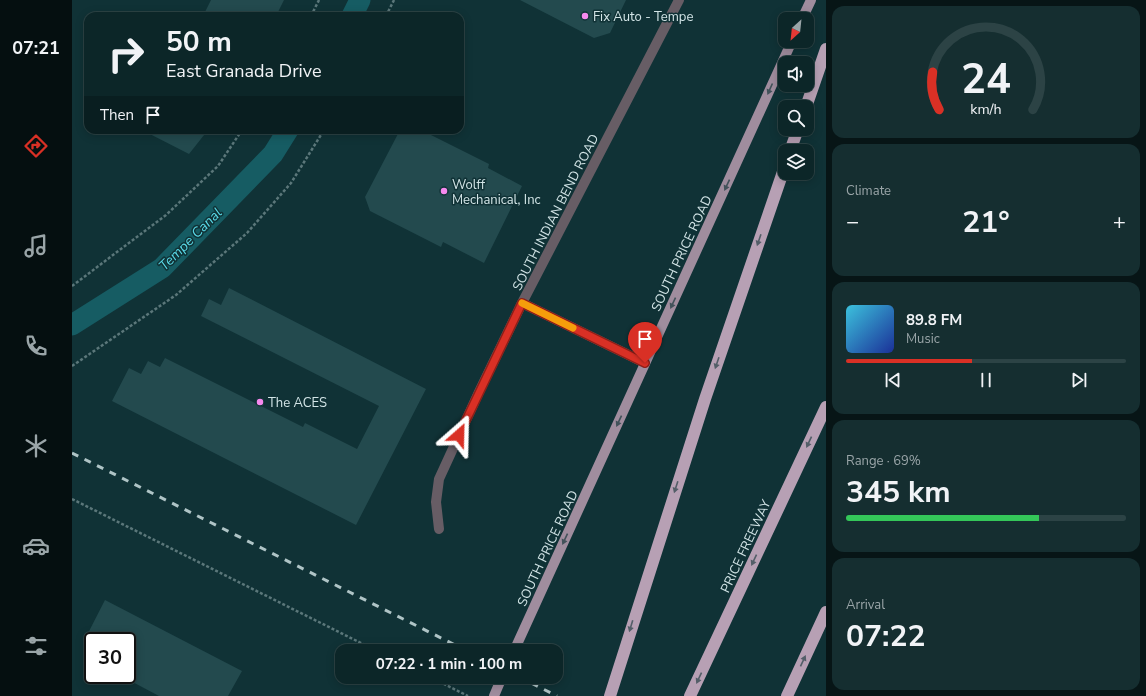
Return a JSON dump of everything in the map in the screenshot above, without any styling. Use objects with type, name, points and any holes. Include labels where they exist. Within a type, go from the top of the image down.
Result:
[{"type":"highway","points":[[808,100],[826,50]]},
{"type":"highway","points":[[610,696],[705,399],[780,180]]},
{"type":"highway","name":"PRICE FREEWAY","points":[[690,696],[826,407]]},
{"type":"highway","points":[[787,696],[826,612]]},
{"type":"main road","points":[[805,12],[811,0]]},
{"type":"main road","name":"SOUTH PRICE ROAD","points":[[517,644],[789,48]]},
{"type":"main road","points":[[494,696],[499,684]]},
{"type":"street","name":"SOUTH INDIAN BEND ROAD","points":[[440,529],[436,502],[439,479],[522,303],[679,0]]},
{"type":"street","points":[[522,303],[645,363]]},
{"type":"path","points":[[313,12],[319,0]]},
{"type":"path","points":[[388,12],[394,0]]},
{"type":"path","points":[[72,286],[166,215],[218,166],[239,134]]},
{"type":"path","points":[[72,366],[176,295],[247,233],[291,183],[322,134]]},
{"type":"path","points":[[72,500],[364,644]]},
{"type":"path","points":[[444,684],[468,696]]},
{"type":"building","points":[[211,0],[284,0],[278,12],[205,12]]},
{"type":"building","name":"Fix Auto - Tempe","points":[[520,0],[626,0],[610,33],[594,38]]},
{"type":"building","points":[[150,134],[205,134],[189,154]]},
{"type":"building","name":"Wolff Mechanical, Inc","points":[[398,134],[429,134],[489,164],[488,168],[522,186],[484,263],[443,242],[441,247],[370,211],[365,197]]},
{"type":"building","points":[[229,288],[426,389],[356,525],[112,401],[129,368],[141,374],[148,361],[160,367],[165,358],[303,427],[305,423],[357,449],[379,406],[201,316],[209,299],[221,305]]},
{"type":"building","points":[[105,600],[242,671],[228,696],[159,696],[136,684],[136,632],[89,632]]},
{"type":"waterway","name":"Tempe Canal","points":[[354,12],[360,0]]},
{"type":"waterway","name":"Tempe Canal","points":[[72,325],[162,268],[273,154],[286,134]]},
{"type":"railway","points":[[72,453],[453,644]]},
{"type":"railway","points":[[533,684],[557,696]]},
{"type":"slow traffic","points":[[522,303],[573,328]]},
{"type":"place","name":"Fix Auto - Tempe","points":[[585,16]]},
{"type":"place","name":"Wolff Mechanical, Inc","points":[[444,191]]},
{"type":"place","name":"The ACES","points":[[260,402]]},
{"type":"route","points":[[459,435],[522,303],[645,363]]}]
